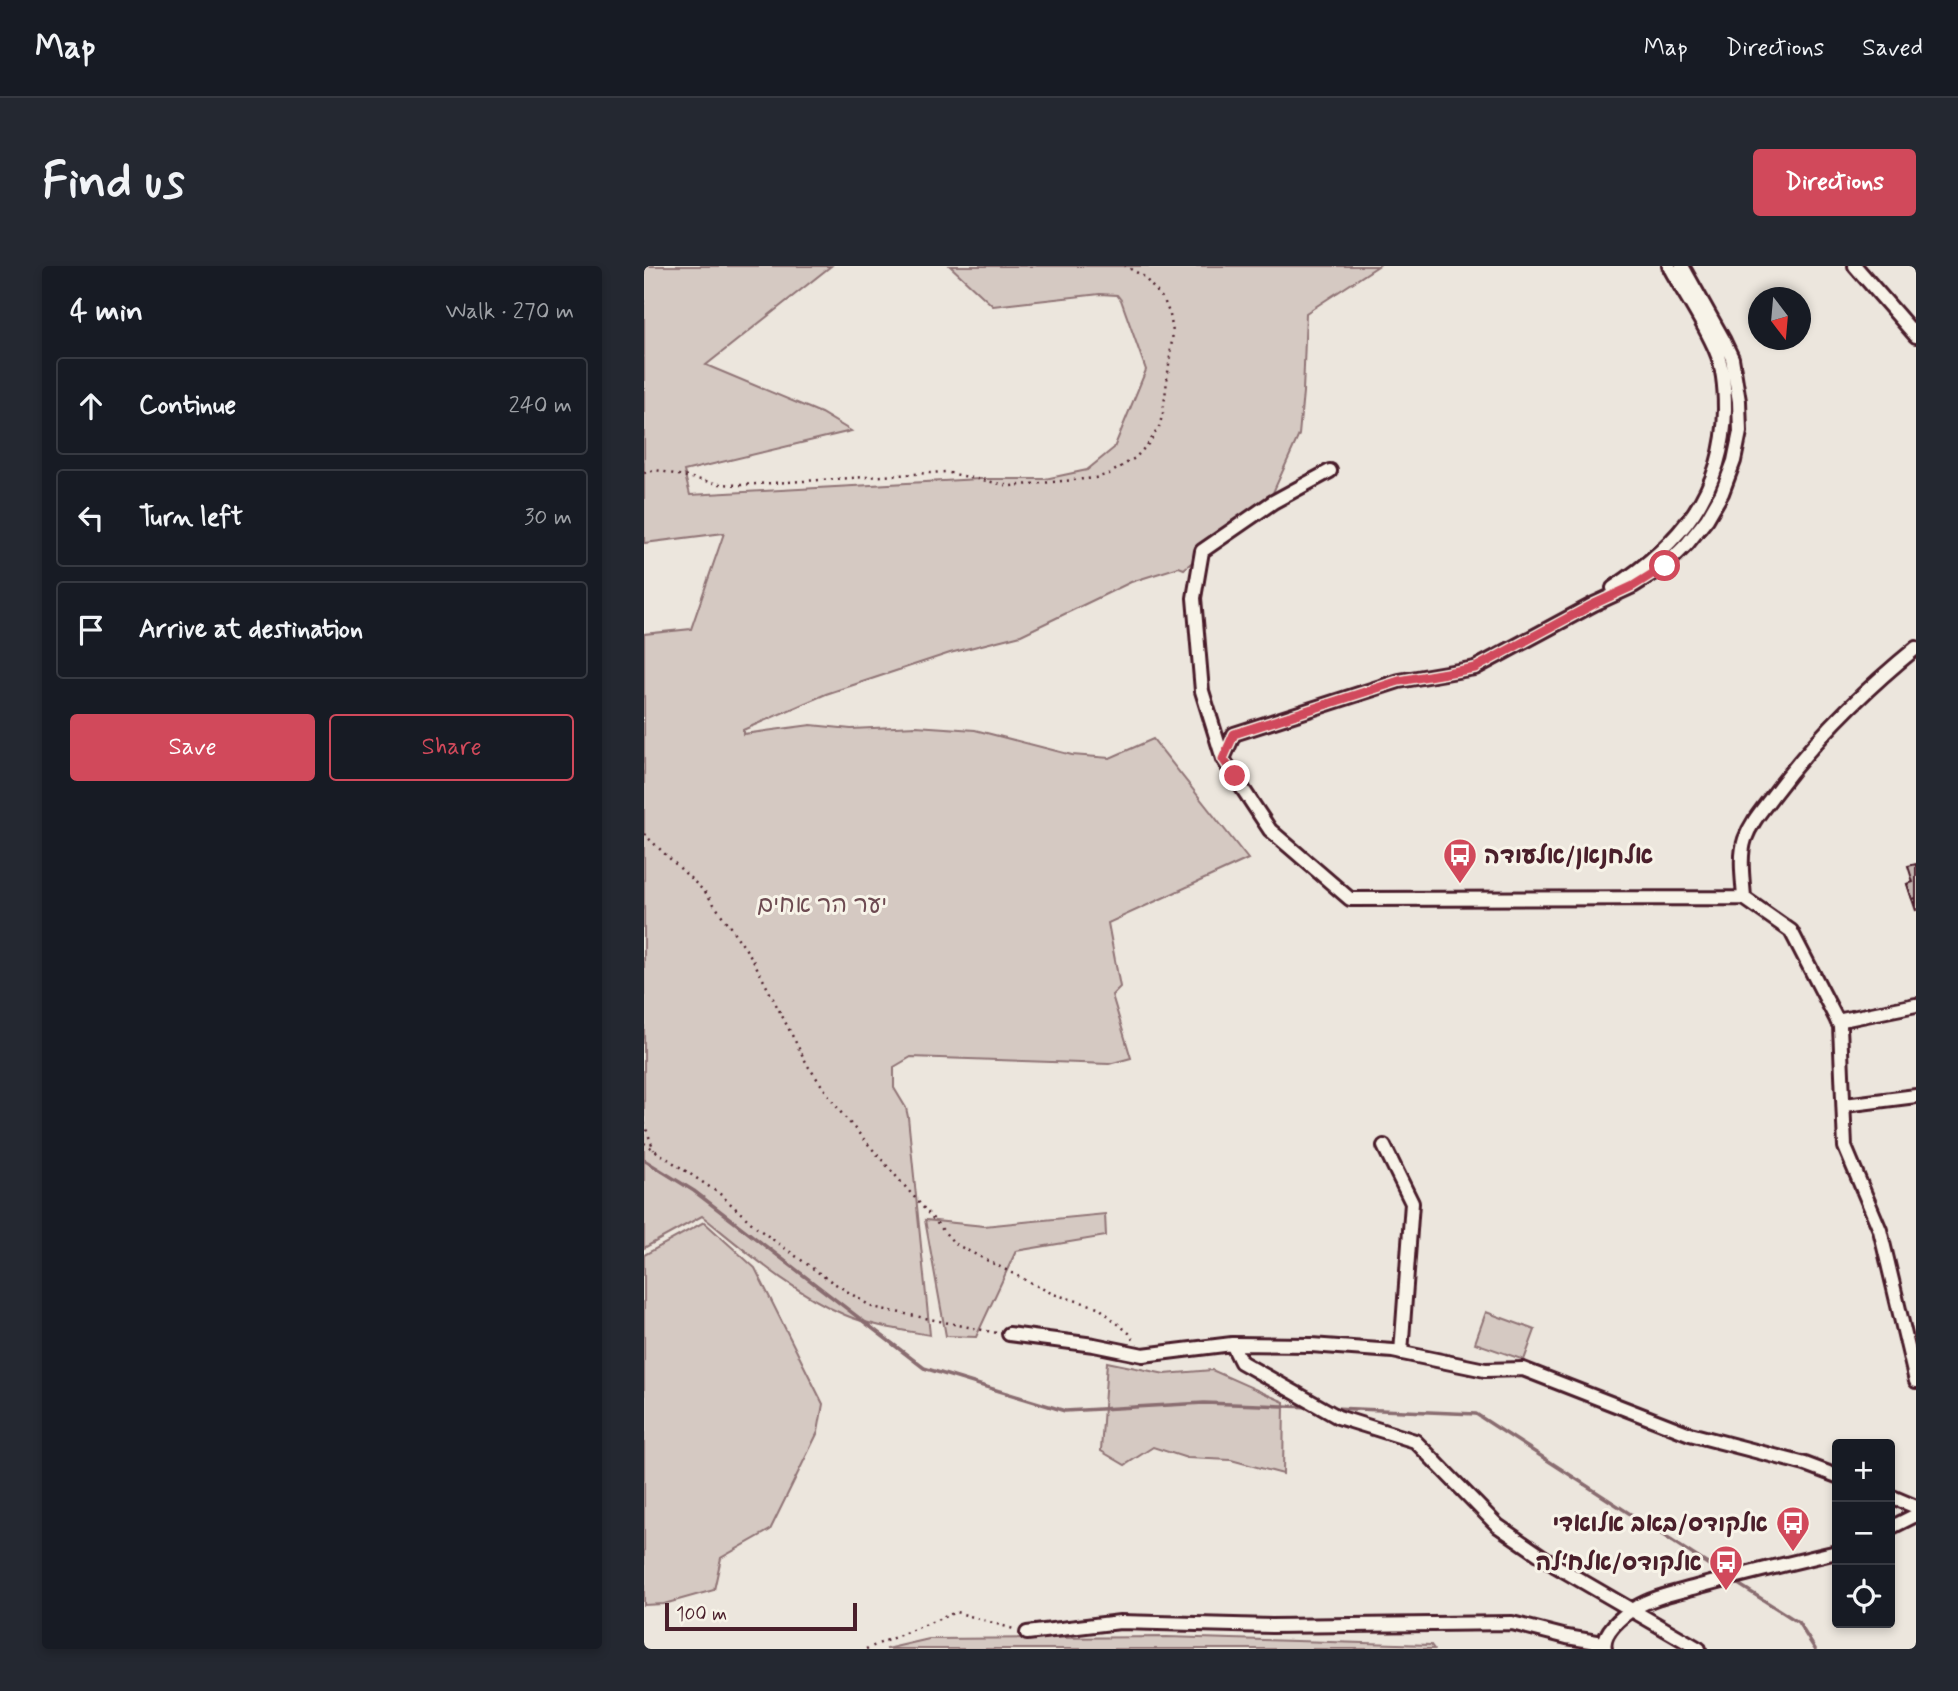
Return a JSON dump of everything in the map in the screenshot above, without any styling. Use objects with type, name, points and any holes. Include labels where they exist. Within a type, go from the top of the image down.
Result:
[{"type":"street","points":[[1594,604],[1664,550],[1692,517],[1712,482],[1720,456],[1724,426],[1722,370],[1716,351],[1670,266]]},
{"type":"street","points":[[1223,759],[1234,734],[1399,681],[1475,668],[1633,586],[1665,566],[1687,544],[1722,493],[1734,461],[1740,432],[1739,401],[1732,358],[1682,266]]},
{"type":"street","points":[[1855,266],[1916,336]]},
{"type":"street","points":[[1330,471],[1273,502],[1202,551],[1194,598],[1202,691],[1223,759],[1270,830],[1350,899],[1744,898],[1791,931],[1840,1026],[1845,1147],[1880,1230],[1916,1381]]},
{"type":"street","points":[[1744,898],[1744,842],[1752,824],[1800,759],[1835,721],[1916,648]]},
{"type":"street","points":[[1837,1021],[1916,1004]]},
{"type":"street","points":[[1845,1105],[1916,1096]]},
{"type":"street","points":[[1384,1146],[1412,1203],[1401,1353]]},
{"type":"street","points":[[1009,1334],[1143,1354],[1231,1344],[1311,1345],[1401,1353],[1485,1370],[1523,1369],[1690,1434],[1805,1464],[1832,1474]]},
{"type":"street","points":[[1231,1344],[1241,1362],[1338,1418],[1415,1441],[1498,1526],[1556,1566],[1699,1649]]},
{"type":"street","points":[[1895,1498],[1916,1507]]},
{"type":"street","points":[[1895,1526],[1916,1515]]},
{"type":"street","points":[[1027,1633],[1120,1622],[1272,1626],[1512,1623],[1604,1646],[1610,1629],[1633,1609],[1651,1600],[1832,1553]]},
{"type":"path","points":[[644,473],[656,470],[719,484],[741,485],[945,472],[1010,486],[1095,478],[1109,474],[1135,458],[1159,427],[1173,332],[1164,300],[1143,276],[1125,266]]},
{"type":"path","points":[[644,834],[706,893],[752,958],[808,1066],[842,1114],[955,1244],[1053,1294],[1098,1307],[1129,1333],[1143,1354]]},
{"type":"path","points":[[644,1123],[654,1150]]},
{"type":"path","points":[[644,1143],[720,1194],[757,1228],[826,1278],[872,1307],[970,1329],[1009,1334]]},
{"type":"path","points":[[866,1649],[956,1612],[1027,1633]]},
{"type":"green space","name":"יער הר אחים","points":[[644,266],[831,266],[706,365],[821,413],[851,431],[684,471],[690,495],[979,479],[1045,479],[1087,470],[1114,448],[1146,370],[1117,295],[1100,294],[993,306],[950,266],[1378,266],[1306,313],[1299,435],[1271,497],[1184,569],[1179,567],[1131,582],[1021,635],[950,653],[826,694],[743,730],[743,734],[811,725],[851,729],[916,726],[975,730],[1072,755],[1110,758],[1153,739],[1248,859],[1108,923],[1120,987],[1112,995],[1131,1058],[1109,1064],[911,1057],[894,1067],[894,1088],[906,1108],[908,1117],[930,1335],[865,1322],[825,1306],[770,1270],[702,1216],[644,1248],[644,634],[691,629],[724,533],[644,543]]},
{"type":"green space","points":[[1105,1214],[1106,1236],[1016,1251],[976,1337],[946,1336],[925,1220],[984,1226]]},
{"type":"green space","points":[[704,1222],[755,1268],[823,1404],[818,1432],[770,1530],[721,1558],[714,1590],[664,1604],[644,1605],[644,1255]]},
{"type":"green space","points":[[1486,1312],[1535,1330],[1524,1360],[1475,1343]]},
{"type":"green space","points":[[1107,1362],[1165,1374],[1212,1370],[1284,1402],[1283,1474],[1231,1460],[1187,1458],[1153,1447],[1125,1465],[1101,1451]]},
{"type":"green space","points":[[1167,1637],[1431,1645],[1434,1649],[886,1649],[929,1639]]},
{"type":"building","points":[[1916,864],[1916,898],[1912,899],[1907,884],[1913,882],[1908,866]]},
{"type":"waterway","points":[[644,1160],[694,1191],[924,1368],[1065,1411],[1204,1403],[1312,1407]]},
{"type":"waterway","points":[[1333,1408],[1476,1414],[1726,1576]]},
{"type":"waterway","points":[[1735,1582],[1798,1622],[1815,1649]]},
{"type":"place","name":"אלחנאן/אלעודה","points":[[1460,885]]},
{"type":"place","name":"אלקודס/באב אלואדי","points":[[1793,1553]]},
{"type":"place","name":"אלקודס/אלח׳לה","points":[[1726,1592]]},
{"type":"route","points":[[1235,776],[1223,759],[1234,734],[1399,681],[1475,668],[1633,586],[1665,566]]}]
